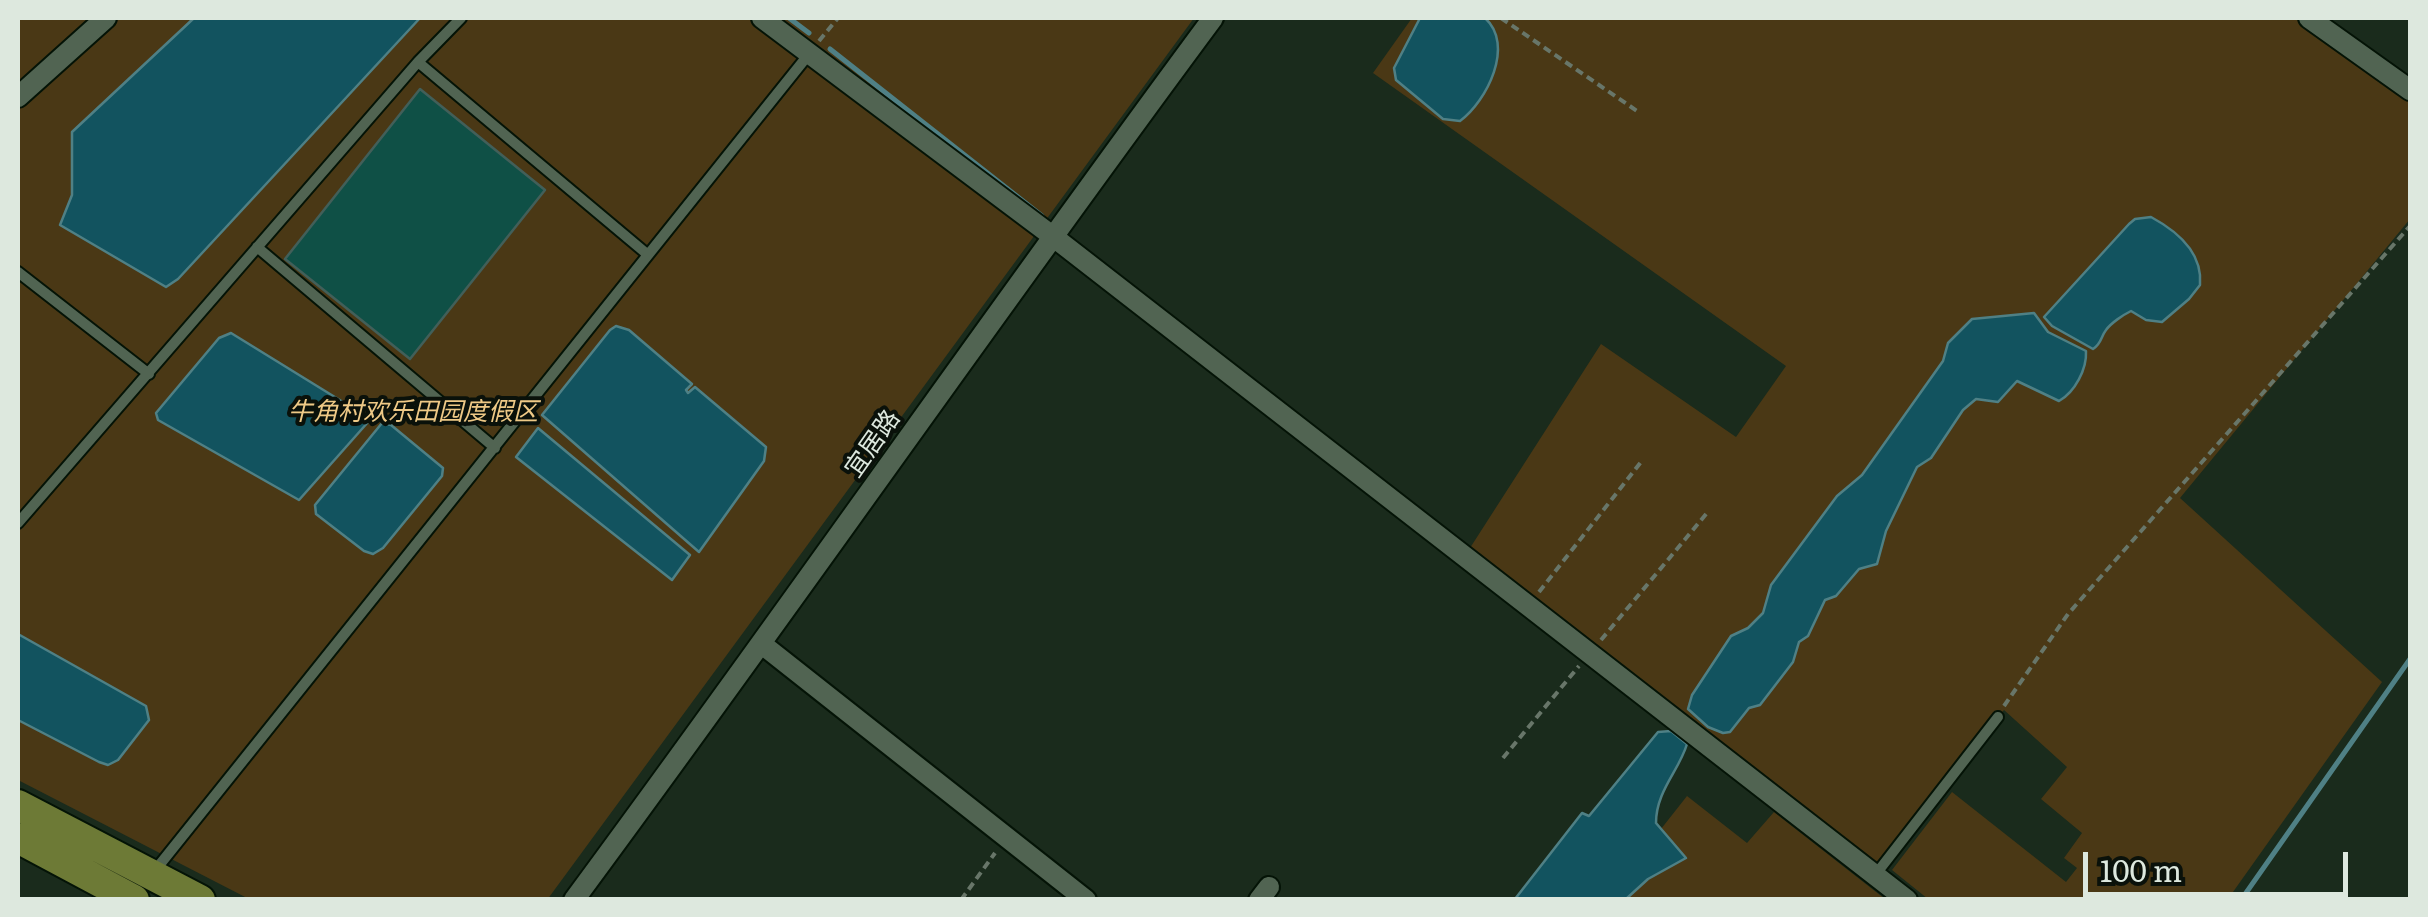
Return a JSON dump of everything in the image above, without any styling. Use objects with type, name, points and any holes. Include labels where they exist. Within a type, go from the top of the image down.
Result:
[{"type":"main road","points":[[18,804],[142,887]]},
{"type":"main road","points":[[18,838],[142,887],[200,900]]},
{"type":"street","points":[[18,97],[106,18]]},
{"type":"street","points":[[762,18],[1051,236],[1907,900]]},
{"type":"street","name":"宜居路","points":[[574,900],[763,645],[1051,236],[1213,18]]},
{"type":"street","points":[[2310,18],[2410,90]]},
{"type":"street","points":[[763,645],[1086,900]]},
{"type":"lane","points":[[18,523],[256,246],[461,18]]},
{"type":"lane","points":[[142,887],[809,54]]},
{"type":"lane","points":[[418,62],[647,254]]},
{"type":"lane","points":[[256,246],[495,448]]},
{"type":"lane","points":[[18,272],[149,374]]},
{"type":"lane","points":[[1876,874],[1998,717]]},
{"type":"path","points":[[809,54],[838,18]]},
{"type":"path","points":[[1501,18],[1640,112]]},
{"type":"path","points":[[1998,717],[2010,693],[2068,614],[2410,226]]},
{"type":"path","points":[[1528,605],[1640,462]]},
{"type":"path","points":[[1503,758],[1707,513]]},
{"type":"path","points":[[961,900],[1007,837]]},
{"type":"green space","name":"牛角村欢乐田园度假区","points":[[18,18],[1194,18],[547,900],[249,899],[18,780]]},
{"type":"green space","points":[[1412,18],[2296,18],[2410,102],[2410,219],[2180,498],[2382,682],[2228,899],[1928,899],[1892,870],[1952,792],[2066,882],[2077,868],[2064,858],[2082,833],[2041,799],[2067,767],[2004,710],[1876,863],[1470,548],[1601,344],[1736,437],[1786,366],[1373,73]]},
{"type":"green space","points":[[1687,796],[1747,843],[1774,812],[1885,899],[1605,900]]},
{"type":"water","points":[[194,18],[420,18],[178,279],[166,287],[60,225],[72,195],[72,132]]},
{"type":"water","points":[[1420,18],[1485,18],[1494,29],[1498,43],[1494,72],[1480,100],[1460,121],[1443,119],[1396,80],[1394,68]]},
{"type":"water","points":[[2151,217],[2179,236],[2193,253],[2200,285],[2189,299],[2162,322],[2146,320],[2131,311],[2108,327],[2093,349],[2052,326],[2044,317],[2129,224]]},
{"type":"water","points":[[2034,313],[2048,332],[2086,351],[2075,386],[2059,401],[2017,381],[1998,402],[1976,399],[1963,410],[1931,458],[1917,467],[1886,531],[1877,564],[1859,569],[1836,596],[1825,600],[1808,636],[1799,642],[1793,662],[1760,705],[1749,708],[1730,732],[1708,727],[1688,709],[1692,695],[1731,636],[1748,628],[1763,613],[1771,585],[1837,496],[1862,475],[1943,361],[1948,343],[1972,319]]},
{"type":"water","points":[[616,326],[629,330],[692,384],[686,390],[688,393],[695,387],[766,447],[764,461],[699,552],[542,415]]},
{"type":"water","points":[[231,333],[369,421],[299,500],[158,420],[156,413],[219,338]]},
{"type":"water","points":[[382,423],[391,425],[443,468],[442,476],[383,548],[373,554],[316,514],[315,505]]},
{"type":"water","points":[[538,428],[690,555],[672,580],[516,457]]},
{"type":"water","points":[[18,634],[146,706],[149,720],[118,760],[108,765],[99,762],[18,720]]},
{"type":"water","points":[[1671,731],[1687,744],[1660,801],[1656,823],[1686,858],[1648,879],[1626,899],[1515,899],[1582,813],[1589,816],[1658,732]]},
{"type":"building","points":[[420,89],[545,190],[410,359],[285,259]]},
{"type":"waterway","points":[[789,18],[809,33]]},
{"type":"waterway","points":[[830,49],[1042,216]]},
{"type":"waterway","points":[[2241,900],[2410,659]]}]
